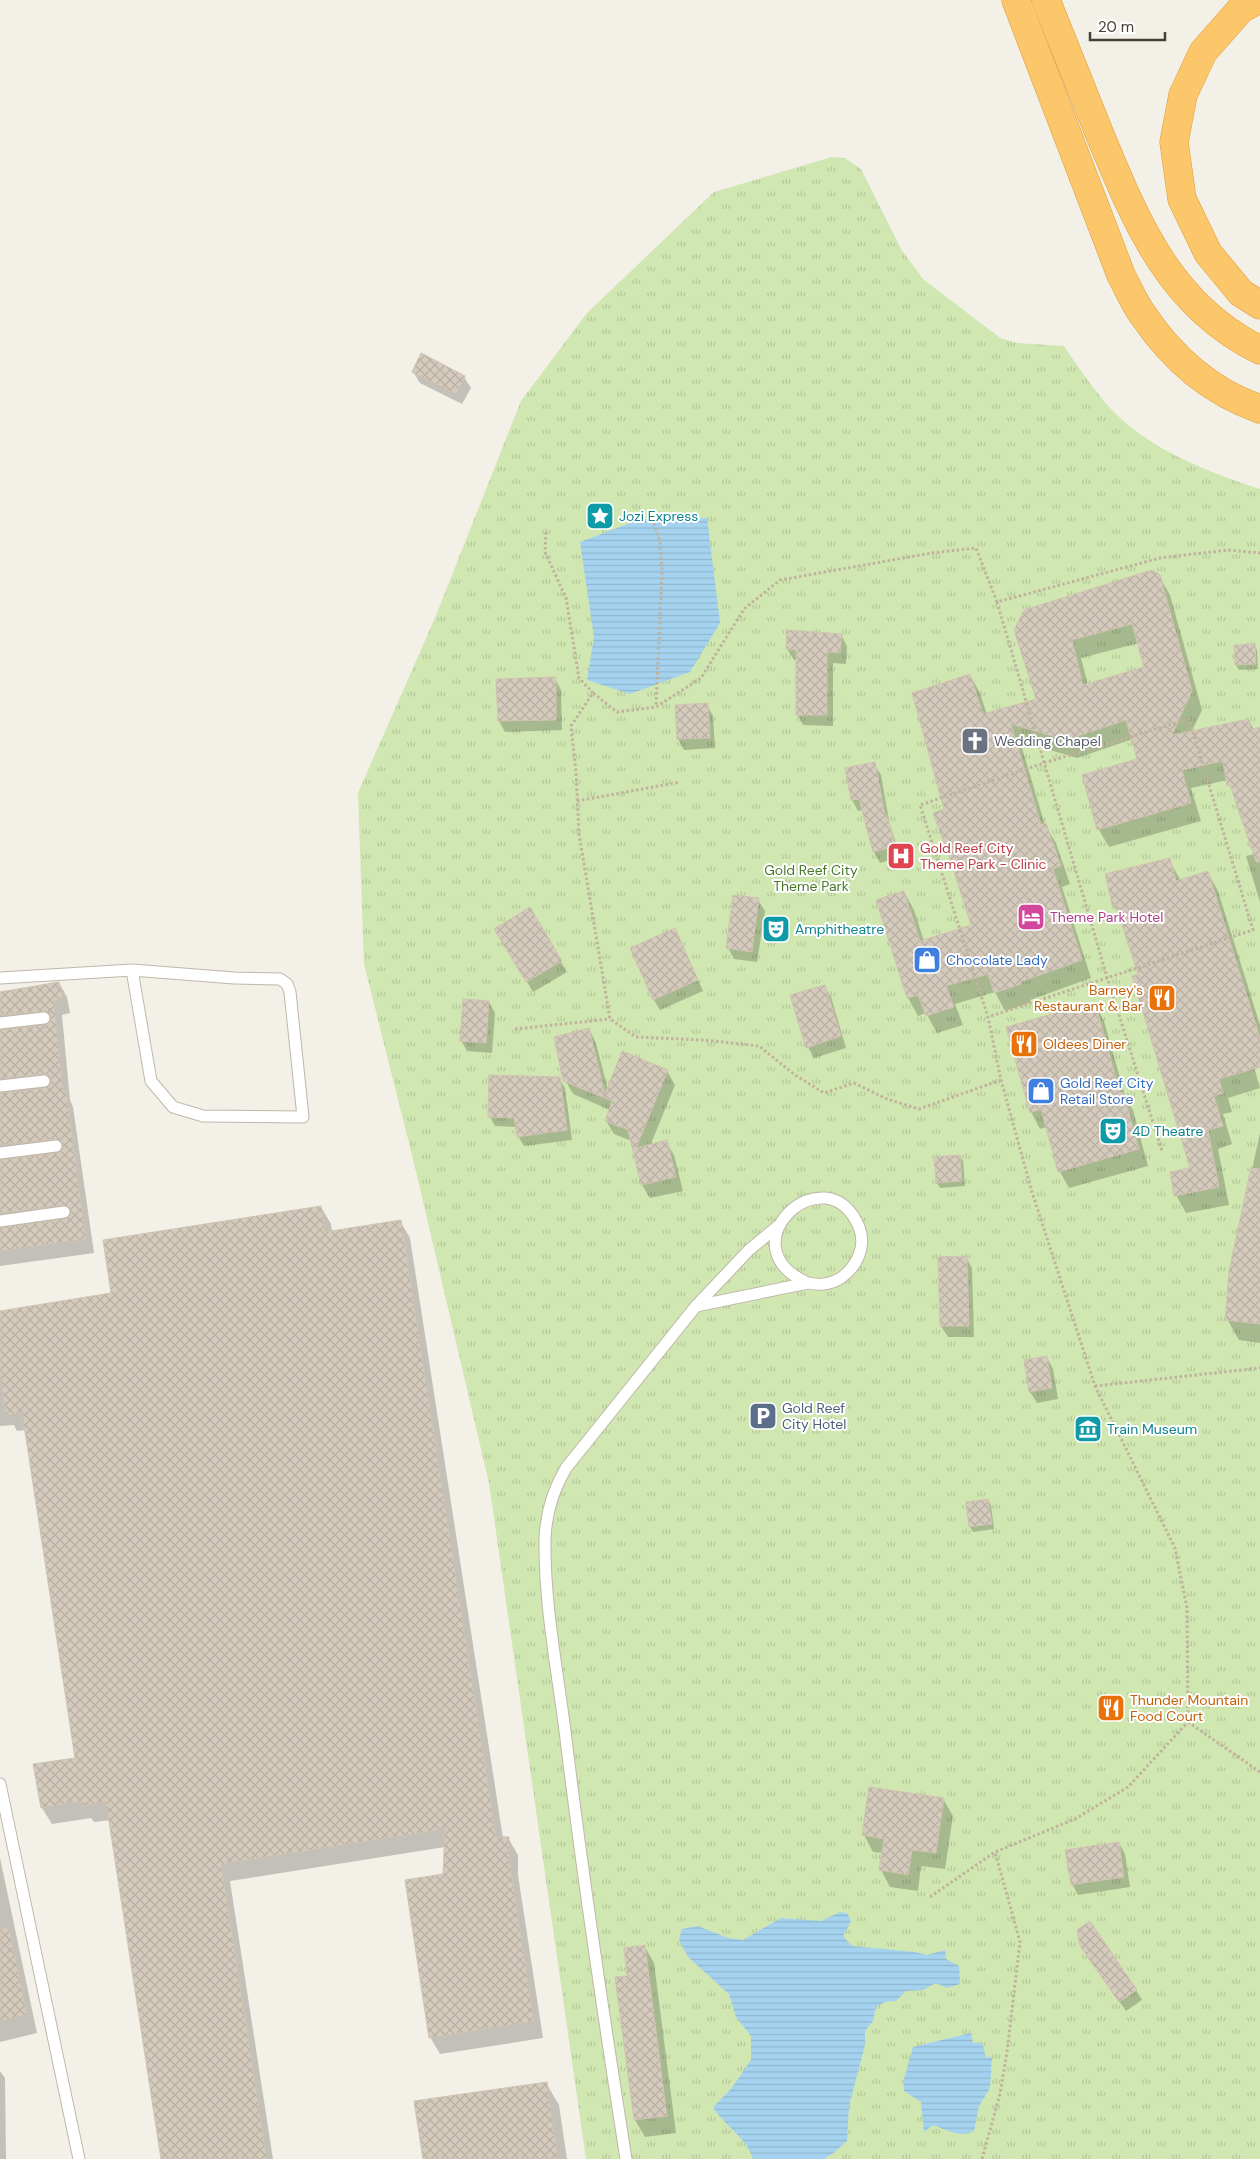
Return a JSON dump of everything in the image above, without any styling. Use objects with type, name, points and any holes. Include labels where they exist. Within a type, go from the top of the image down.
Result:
[{"type":"highway","points":[[1016,0],[1121,275],[1142,314],[1168,347],[1196,374],[1238,401],[1260,409]]},
{"type":"highway","points":[[1046,0],[1122,189],[1152,250],[1180,288],[1219,325],[1243,342],[1260,350]]},
{"type":"highway","points":[[1257,0],[1241,10],[1203,52],[1183,95],[1174,142],[1182,199],[1208,253],[1241,293],[1260,305]]},
{"type":"lane","points":[[0,978],[132,970],[234,978],[280,979],[287,984],[290,992],[296,1038],[302,1117],[203,1116],[173,1107],[151,1081],[132,970]]},
{"type":"lane","points":[[0,1023],[44,1018]]},
{"type":"lane","points":[[0,1086],[44,1081]]},
{"type":"lane","points":[[0,1153],[56,1146]]},
{"type":"lane","points":[[696,1306],[808,1283],[823,1284],[837,1280],[849,1272],[857,1260],[861,1246],[860,1231],[855,1218],[840,1204],[820,1198],[807,1200],[795,1205],[785,1214],[778,1226],[775,1241],[784,1267],[795,1277],[808,1283]]},
{"type":"lane","points":[[0,1221],[64,1212]]},
{"type":"lane","points":[[626,2159],[582,1871],[548,1592],[545,1538],[549,1504],[555,1487],[566,1468],[696,1306],[749,1250],[778,1226]]},
{"type":"lane","points":[[0,1784],[79,2159]]},
{"type":"path","points":[[649,509],[653,516],[660,541],[662,572],[656,707]]},
{"type":"path","points":[[546,532],[546,552],[566,598],[579,678],[593,693],[617,712],[656,707],[701,678],[744,609],[780,580],[932,553],[976,548],[997,602],[1107,977],[1162,1151]]},
{"type":"path","points":[[997,602],[1160,558],[1228,550],[1260,553]]},
{"type":"path","points":[[593,693],[571,726],[578,834],[610,1019]]},
{"type":"path","points":[[930,1897],[995,1852],[1075,1819],[1128,1787],[1188,1722],[1187,1608],[1175,1548],[1095,1386],[1032,1192],[1001,1080],[988,1017],[920,805],[1044,763],[1189,719],[1253,930],[988,1017]]},
{"type":"path","points":[[577,801],[680,782]]},
{"type":"path","points":[[515,1029],[610,1019],[636,1037],[704,1040],[759,1046],[795,1075],[824,1093],[854,1083],[887,1099],[919,1109],[1001,1080]]},
{"type":"path","points":[[1095,1386],[1260,1368]]},
{"type":"path","points":[[1188,1722],[1260,1772]]},
{"type":"path","points":[[982,2159],[1000,2094],[1020,1942],[995,1852]]},
{"type":"green space","name":"Gold Reef City Theme Park","points":[[832,157],[845,158],[861,169],[901,249],[923,279],[1000,338],[1017,343],[1064,346],[1104,401],[1133,429],[1185,460],[1222,476],[1260,489],[1260,2159],[586,2159],[489,1483],[414,1163],[364,964],[358,793],[435,618],[521,401],[587,313],[714,192]]},
{"type":"water","points":[[707,518],[720,623],[690,672],[630,694],[587,680],[594,637],[580,542],[641,519]]},
{"type":"water","points":[[840,1912],[847,1913],[851,1921],[843,1936],[852,1946],[915,1952],[927,1955],[945,1950],[946,1959],[959,1966],[960,1984],[947,1988],[936,1983],[923,1990],[906,1991],[896,2001],[885,2002],[876,2007],[873,2021],[865,2031],[865,2045],[849,2106],[847,2141],[835,2152],[824,2159],[753,2159],[745,2144],[713,2107],[731,2089],[751,2060],[751,2036],[736,2017],[729,1994],[688,1957],[679,1940],[682,1929],[698,1926],[728,1938],[743,1940],[781,1918],[821,1921]]},
{"type":"water","points":[[971,2033],[973,2043],[982,2043],[986,2057],[992,2057],[990,2088],[979,2106],[974,2131],[964,2134],[948,2131],[933,2125],[924,2132],[921,2102],[904,2091],[904,2079],[913,2047]]},
{"type":"building","points":[[421,353],[465,376],[456,394],[412,372]]},
{"type":"building","points":[[1152,570],[1160,575],[1192,691],[1172,735],[1249,719],[1251,730],[1260,727],[1260,862],[1256,862],[1230,785],[1227,786],[1223,761],[1182,770],[1191,803],[1097,830],[1082,775],[1137,759],[1126,720],[1066,740],[1011,724],[1041,825],[1046,823],[1061,866],[1053,869],[1082,960],[994,993],[988,974],[946,986],[954,1007],[926,1016],[918,995],[907,998],[876,900],[904,891],[920,941],[971,925],[933,813],[944,809],[912,693],[970,674],[983,714],[1036,699],[1014,630],[1024,610]],"holes":[[[1132,624],[1144,667],[1083,685],[1072,640]]]},
{"type":"building","points":[[787,630],[842,634],[840,653],[827,652],[827,715],[796,715],[796,650],[786,649]]},
{"type":"building","points":[[1255,644],[1256,664],[1235,665],[1234,645]]},
{"type":"building","points":[[556,677],[556,720],[498,721],[496,679]]},
{"type":"building","points":[[708,703],[710,738],[677,739],[675,705]]},
{"type":"building","points":[[875,762],[885,815],[887,815],[895,846],[873,852],[859,799],[851,800],[845,768]]},
{"type":"building","points":[[1170,858],[1176,881],[1208,871],[1260,1038],[1260,1067],[1219,1079],[1223,1093],[1214,1096],[1223,1126],[1208,1130],[1219,1187],[1174,1196],[1170,1172],[1190,1168],[1132,976],[1138,974],[1115,904],[1112,905],[1105,874]]},
{"type":"building","points":[[733,895],[759,898],[752,952],[726,948]]},
{"type":"building","points":[[530,907],[562,961],[526,982],[494,929]]},
{"type":"building","points":[[675,928],[698,980],[653,1000],[630,948]]},
{"type":"building","points":[[59,982],[63,999],[54,1001],[63,1092],[66,1091],[86,1239],[0,1251],[0,1228],[65,1219],[71,1214],[70,1208],[63,1205],[0,1213],[0,1160],[57,1153],[61,1152],[63,1146],[62,1141],[56,1139],[0,1145],[0,1093],[45,1088],[51,1084],[51,1081],[50,1076],[44,1074],[0,1078],[0,1030],[45,1025],[51,1021],[51,1018],[50,1013],[44,1011],[0,1015],[0,992]]},
{"type":"building","points":[[825,985],[841,1036],[806,1048],[790,995]]},
{"type":"building","points":[[463,999],[489,1001],[486,1043],[460,1041]]},
{"type":"building","points":[[1095,1002],[1120,1093],[1123,1092],[1139,1149],[1058,1172],[1041,1109],[1030,1113],[1006,1027]]},
{"type":"building","points":[[589,1028],[605,1094],[622,1051],[668,1070],[636,1148],[667,1140],[676,1177],[641,1185],[628,1130],[605,1121],[612,1101],[563,1081],[554,1037]]},
{"type":"building","points":[[489,1075],[560,1077],[567,1130],[517,1137],[514,1118],[488,1117]]},
{"type":"building","points":[[960,1155],[962,1181],[936,1183],[934,1157]]},
{"type":"building","points":[[1251,1168],[1260,1169],[1260,1324],[1225,1320],[1229,1271]]},
{"type":"building","points":[[321,1206],[325,1232],[401,1220],[496,1837],[509,1837],[509,1857],[534,2021],[429,2038],[405,1880],[443,1874],[445,1829],[221,1864],[267,2159],[161,2159],[106,1802],[83,1806],[82,1801],[41,1808],[33,1764],[75,1758],[22,1412],[6,1415],[0,1375],[0,1311],[111,1293],[103,1240]]},
{"type":"building","points":[[967,1256],[969,1326],[940,1326],[938,1257]]},
{"type":"building","points":[[1047,1356],[1052,1388],[1029,1392],[1024,1360]]},
{"type":"building","points":[[988,1499],[992,1524],[969,1527],[966,1502]]},
{"type":"building","points":[[869,1787],[944,1798],[936,1853],[912,1850],[908,1875],[879,1870],[884,1839],[862,1835]]},
{"type":"building","points":[[1119,1842],[1124,1877],[1071,1885],[1065,1850]]},
{"type":"building","points":[[1090,1921],[1137,1990],[1119,2002],[1080,1946],[1077,1930]]},
{"type":"building","points":[[9,1928],[27,2015],[0,2021],[0,1929]]},
{"type":"building","points":[[645,1945],[667,2116],[634,2120],[615,1977],[627,1976],[624,1948]]},
{"type":"building","points":[[547,2082],[558,2159],[423,2159],[414,2101]]},
{"type":"place","name":"Jozi Express","points":[[600,516]]},
{"type":"place","name":"Wedding Chapel","points":[[975,741]]},
{"type":"place","name":"Gold Reef City Theme Park - Clinic","points":[[901,856]]},
{"type":"place","name":"Theme Park Hotel","points":[[1031,917]]},
{"type":"place","name":"Amphitheatre","points":[[776,929]]},
{"type":"place","name":"Chocolate Lady","points":[[927,960]]},
{"type":"place","name":"Barney's Restaurant & Bar","points":[[1162,998]]},
{"type":"place","name":"Oldees Diner","points":[[1024,1044]]},
{"type":"place","name":"Gold Reef City Retail Store","points":[[1041,1091]]},
{"type":"place","name":"4D Theatre","points":[[1113,1131]]},
{"type":"place","name":"Gold Reef City Hotel","points":[[763,1416]]},
{"type":"place","name":"Train Museum","points":[[1088,1429]]},
{"type":"place","name":"Thunder Mountain Food Court","points":[[1111,1708]]}]
